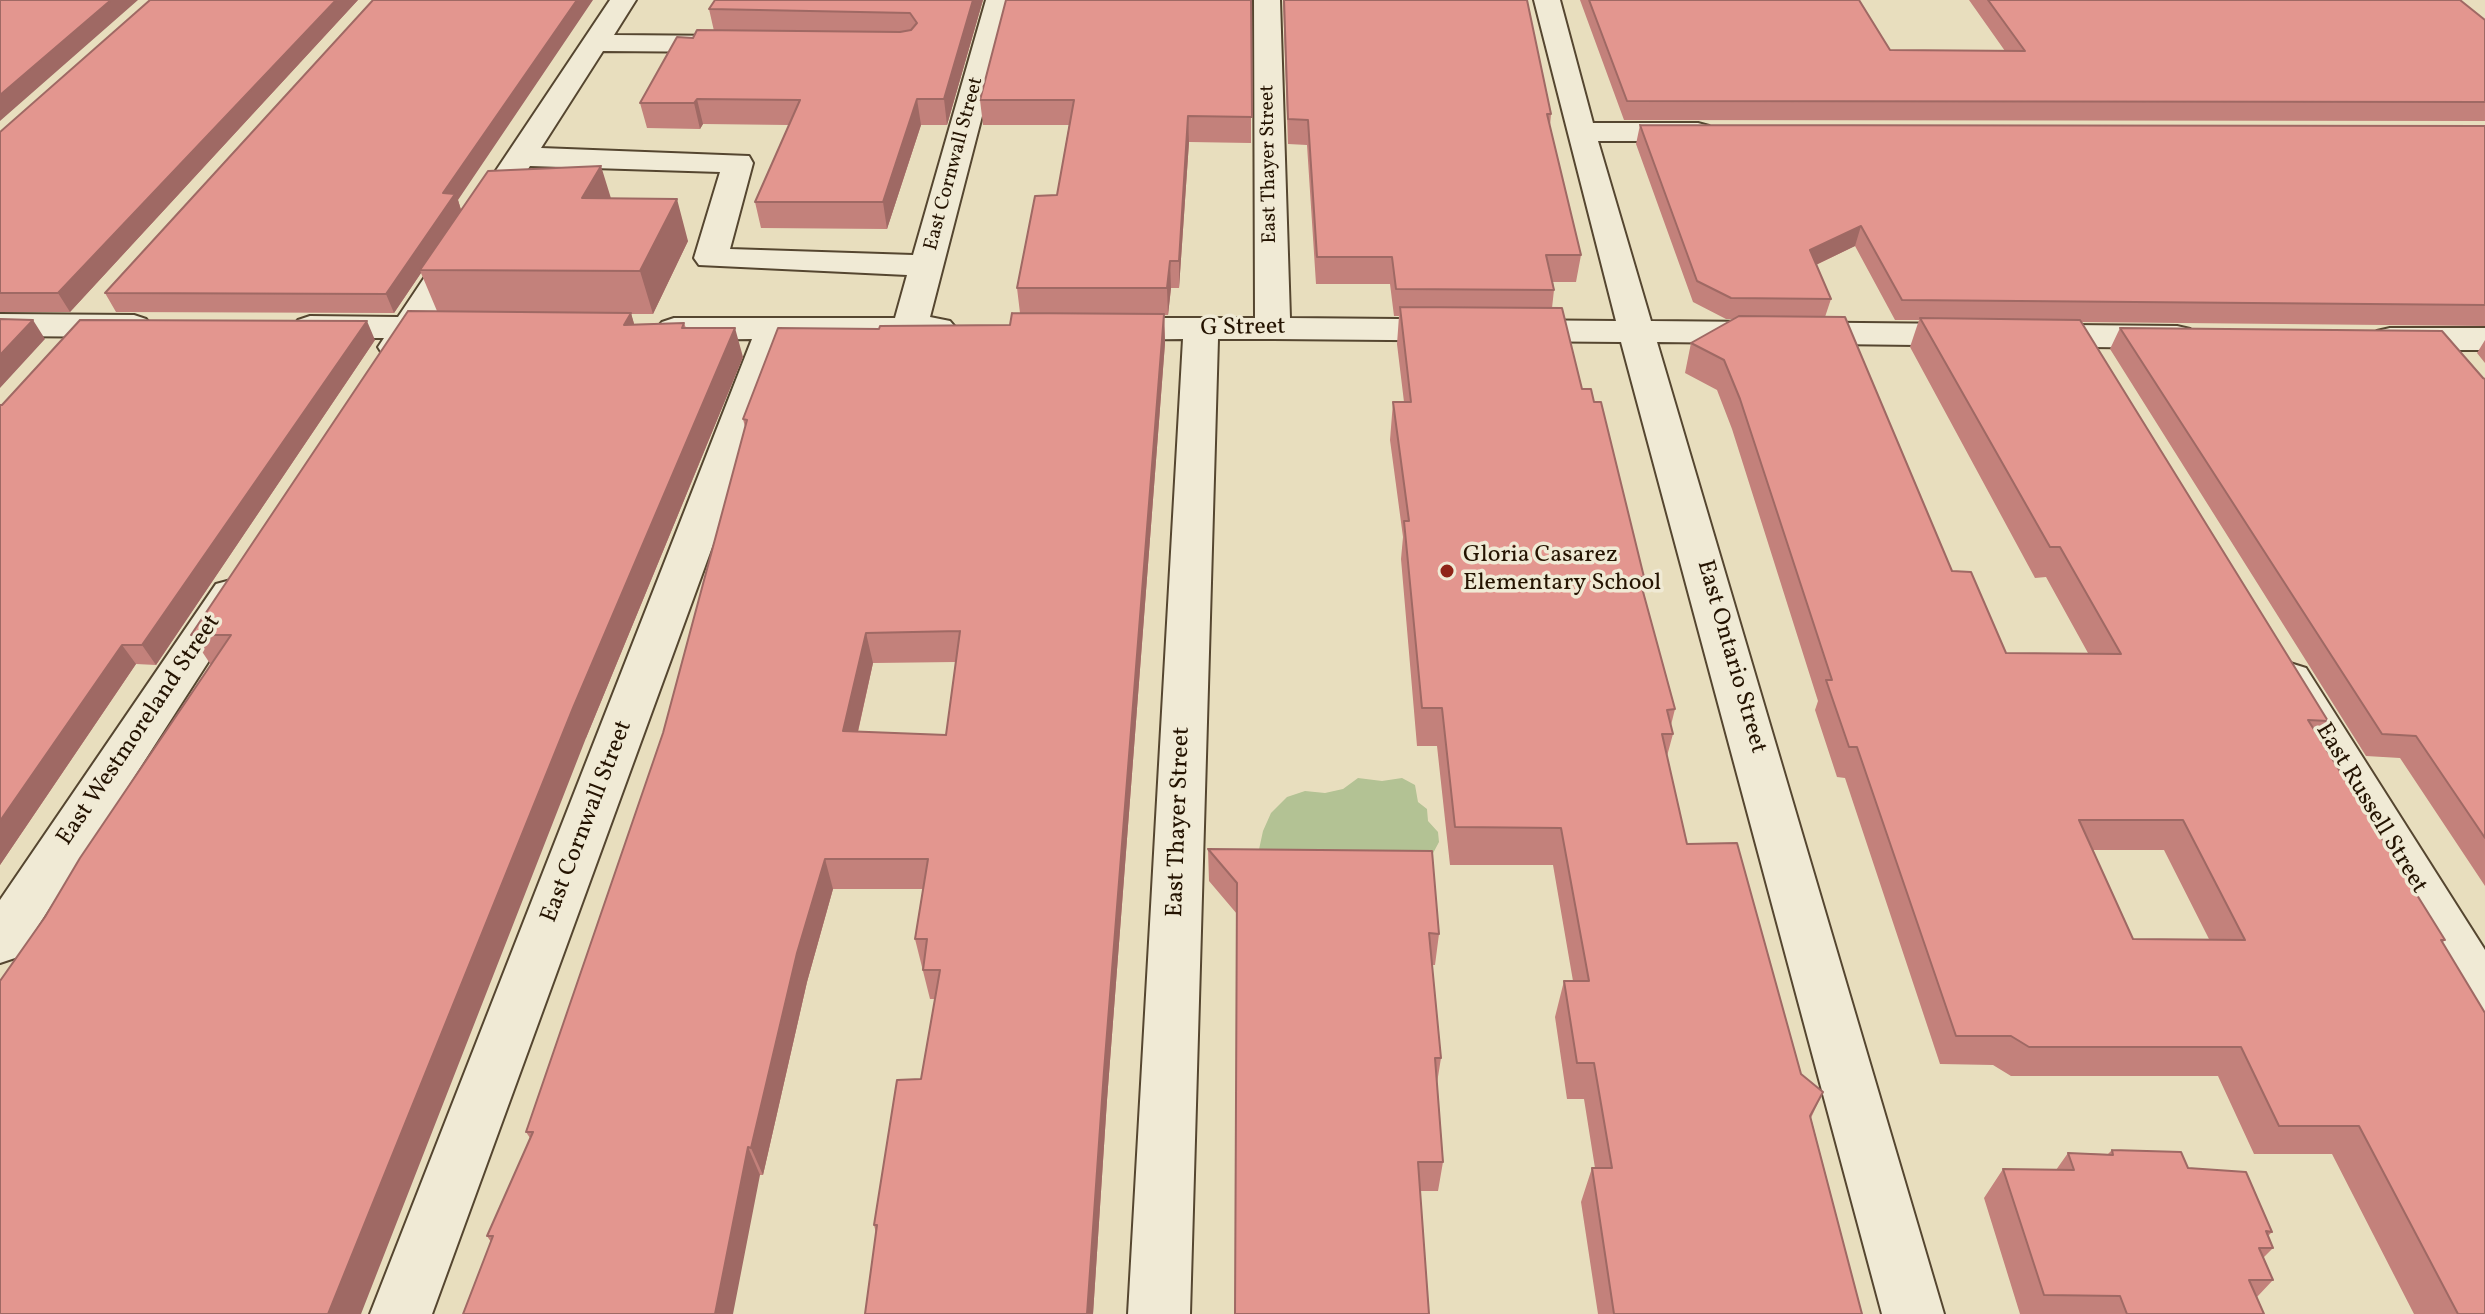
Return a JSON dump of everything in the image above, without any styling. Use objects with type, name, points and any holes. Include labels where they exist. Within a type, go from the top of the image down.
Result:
[{"type":"street","points":[[374,380],[623,0]]},
{"type":"street","name":"East Cornwall Street","points":[[910,328],[999,0]]},
{"type":"street","name":"East Thayer Street","points":[[1267,0],[1273,328]]},
{"type":"street","name":"East Ontario Street","points":[[1547,0],[1580,132],[1913,1314]]},
{"type":"street","points":[[595,43],[765,45]]},
{"type":"street","points":[[1580,132],[1723,132]]},
{"type":"street","points":[[521,157],[738,163],[711,258],[927,266]]},
{"type":"street","points":[[0,325],[92,313],[174,326]]},
{"type":"street","points":[[48,361],[92,313]]},
{"type":"street","points":[[283,327],[488,328]]},
{"type":"street","points":[[647,329],[971,328]]},
{"type":"street","name":"East Cornwall Street","points":[[401,1314],[774,329]]},
{"type":"street","name":"G Street","points":[[1078,329],[2206,337]]},
{"type":"street","name":"East Thayer Street","points":[[1159,1314],[1201,330]]},
{"type":"street","points":[[2080,335],[2105,376]]},
{"type":"street","points":[[2363,339],[2442,340],[2476,354]]},
{"type":"street","name":"East Westmoreland Street","points":[[0,942],[252,563]]},
{"type":"street","name":"East Russell Street","points":[[2270,646],[2485,996]]},
{"type":"green space","points":[[1358,778],[1382,781],[1402,778],[1415,785],[1418,802],[1427,809],[1428,821],[1438,832],[1439,842],[1431,857],[1258,854],[1271,813],[1287,797],[1305,791],[1325,793],[1343,789]]},
{"type":"building","points":[[0,0],[111,0],[0,95]]},
{"type":"building","points":[[150,0],[336,0],[58,293],[0,293],[0,132]]},
{"type":"building","points":[[373,0],[577,0],[443,193],[455,194],[386,294],[105,293]]},
{"type":"building","points":[[715,0],[973,0],[944,99],[917,99],[883,202],[755,202],[800,100],[697,99],[694,103],[640,103],[677,37],[693,38],[697,30],[900,32],[911,30],[917,23],[910,13],[709,9]]},
{"type":"building","points":[[1006,0],[1251,0],[1252,117],[1188,116],[1179,261],[1170,261],[1167,288],[1017,288],[1035,196],[1057,195],[1074,100],[980,100]]},
{"type":"building","points":[[1284,0],[1527,0],[1551,114],[1547,114],[1581,255],[1546,255],[1554,290],[1396,289],[1392,257],[1317,257],[1308,120],[1288,119]]},
{"type":"building","points":[[1589,0],[1859,0],[1890,50],[2025,51],[1988,0],[2460,0],[2485,20],[2485,102],[1627,101]]},
{"type":"building","points":[[1640,125],[2485,126],[2485,305],[1902,300],[1861,226],[1810,250],[1831,299],[1731,298],[1697,281]]},
{"type":"building","points":[[601,166],[582,198],[677,199],[640,271],[420,270],[488,171]]},
{"type":"building","points":[[1400,307],[1562,308],[1582,389],[1591,389],[1594,402],[1601,402],[1644,577],[1639,577],[1675,709],[1667,710],[1673,734],[1662,734],[1687,844],[1737,843],[1801,1074],[1823,1092],[1810,1116],[1862,1314],[1614,1314],[1592,1168],[1612,1168],[1594,1063],[1577,1063],[1564,981],[1589,981],[1561,828],[1455,827],[1442,708],[1422,708],[1404,521],[1409,521],[1393,402],[1411,402]]},
{"type":"building","points":[[408,311],[631,313],[624,325],[684,323],[682,328],[735,328],[573,708],[328,1314],[0,1314],[0,981],[231,635],[191,635]]},
{"type":"building","points":[[1012,313],[1164,314],[1087,1314],[865,1314],[877,1225],[874,1225],[897,1080],[921,1079],[940,970],[923,970],[927,939],[915,939],[928,859],[825,859],[797,953],[751,1148],[748,1147],[715,1314],[463,1314],[493,1236],[487,1236],[533,1132],[526,1132],[663,733],[747,420],[743,419],[778,328],[1010,325]],"holes":[[[960,631],[946,735],[843,731],[866,633]]]},
{"type":"building","points":[[1739,316],[1845,317],[1952,571],[1971,572],[2006,653],[2121,654],[2060,547],[2050,547],[1920,318],[2080,320],[2328,721],[2308,720],[2445,940],[2441,940],[2485,1013],[2485,1314],[2458,1314],[2359,1126],[2279,1126],[2241,1047],[2029,1047],[2011,1036],[1956,1036],[1857,747],[1849,747],[1826,680],[1832,680],[1740,399],[1724,360],[1691,343]],"holes":[[[2079,820],[2183,820],[2245,940],[2133,939]]]},
{"type":"building","points":[[0,319],[33,320],[0,355]]},
{"type":"building","points":[[80,320],[367,321],[142,645],[122,645],[0,821],[0,405]]},
{"type":"building","points":[[2120,328],[2442,331],[2485,379],[2485,838],[2416,736],[2382,734]]},
{"type":"building","points":[[1208,849],[1432,851],[1439,934],[1429,933],[1441,1058],[1435,1058],[1443,1162],[1418,1162],[1429,1314],[1235,1314],[1237,883]]},
{"type":"building","points":[[2112,1150],[2181,1152],[2188,1168],[2246,1172],[2272,1232],[2266,1231],[2273,1248],[2259,1248],[2273,1280],[2249,1280],[2264,1314],[2127,1314],[2120,1296],[2044,1295],[2003,1169],[2074,1170],[2068,1153],[2113,1155]]},
{"type":"place","name":"Gloria Casarez Elementary School","points":[[1447,571]]}]
